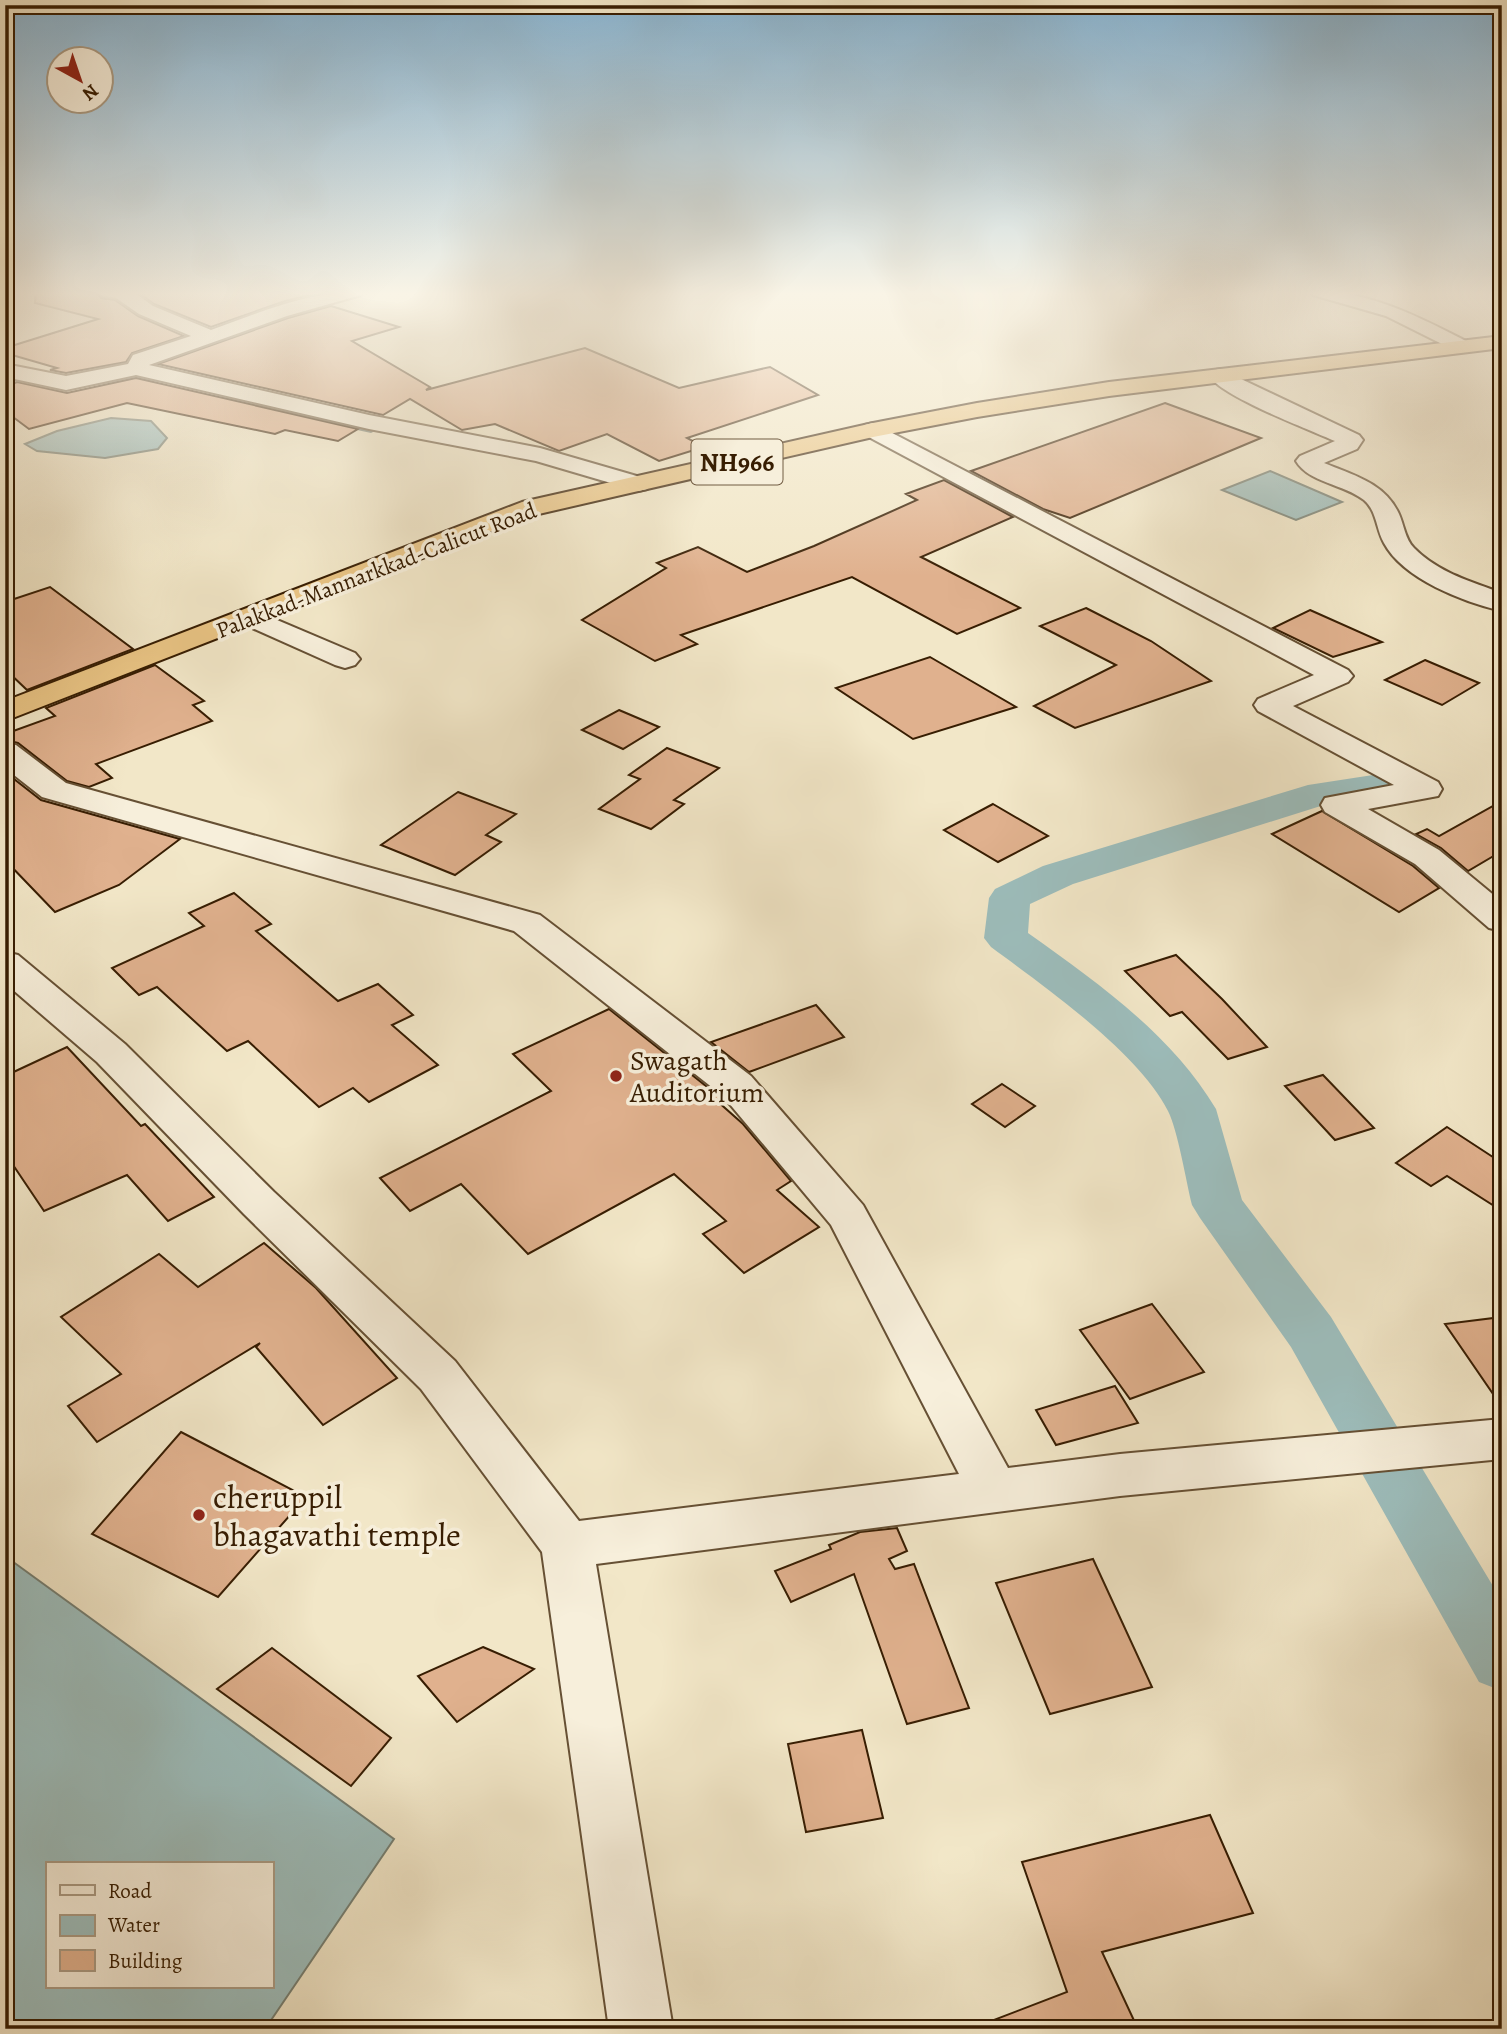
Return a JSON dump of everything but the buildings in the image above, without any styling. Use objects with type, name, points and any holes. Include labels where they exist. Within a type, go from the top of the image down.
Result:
[{"type":"highway","name":"Palakkad-Mannarkkad-Calicut Road","points":[[5,712],[522,510],[873,430],[1135,386]]},
{"type":"street","points":[[210,386],[369,422],[540,455],[638,484]]},
{"type":"street","points":[[1238,386],[1351,440],[1349,444],[1308,461],[1311,466],[1376,498],[1384,508],[1392,539],[1409,558],[1438,577],[1502,603]]},
{"type":"street","points":[[873,430],[1338,676],[1269,705],[1426,789],[1337,805],[1427,857],[1502,920]]},
{"type":"street","points":[[251,617],[345,659]]},
{"type":"street","points":[[5,752],[54,790],[527,923],[737,1086],[848,1216],[994,1491]]},
{"type":"street","points":[[5,963],[111,1053],[260,1203],[438,1375],[567,1545],[641,2029]]},
{"type":"street","points":[[567,1545],[1121,1475],[1480,1441]]},
{"type":"water","points":[[111,418],[151,421],[167,438],[158,449],[105,458],[37,451],[25,444],[57,431]]},
{"type":"water","points":[[1270,471],[1342,502],[1296,520],[1222,490]]},
{"type":"water","points":[[5,1556],[394,1839],[265,2029],[5,2029]]},
{"type":"waterway","points":[[205,390],[256,406],[371,431]]},
{"type":"waterway","points":[[1399,782],[1322,793],[1058,875],[1010,898],[1006,938],[1069,983],[1152,1055],[1192,1109],[1218,1205],[1311,1332],[1502,1661]]},
{"type":"place","name":"Swagath Auditorium","points":[[616,1076]]},
{"type":"place","name":"cheruppil bhagavathi temple","points":[[199,1515]]}]
